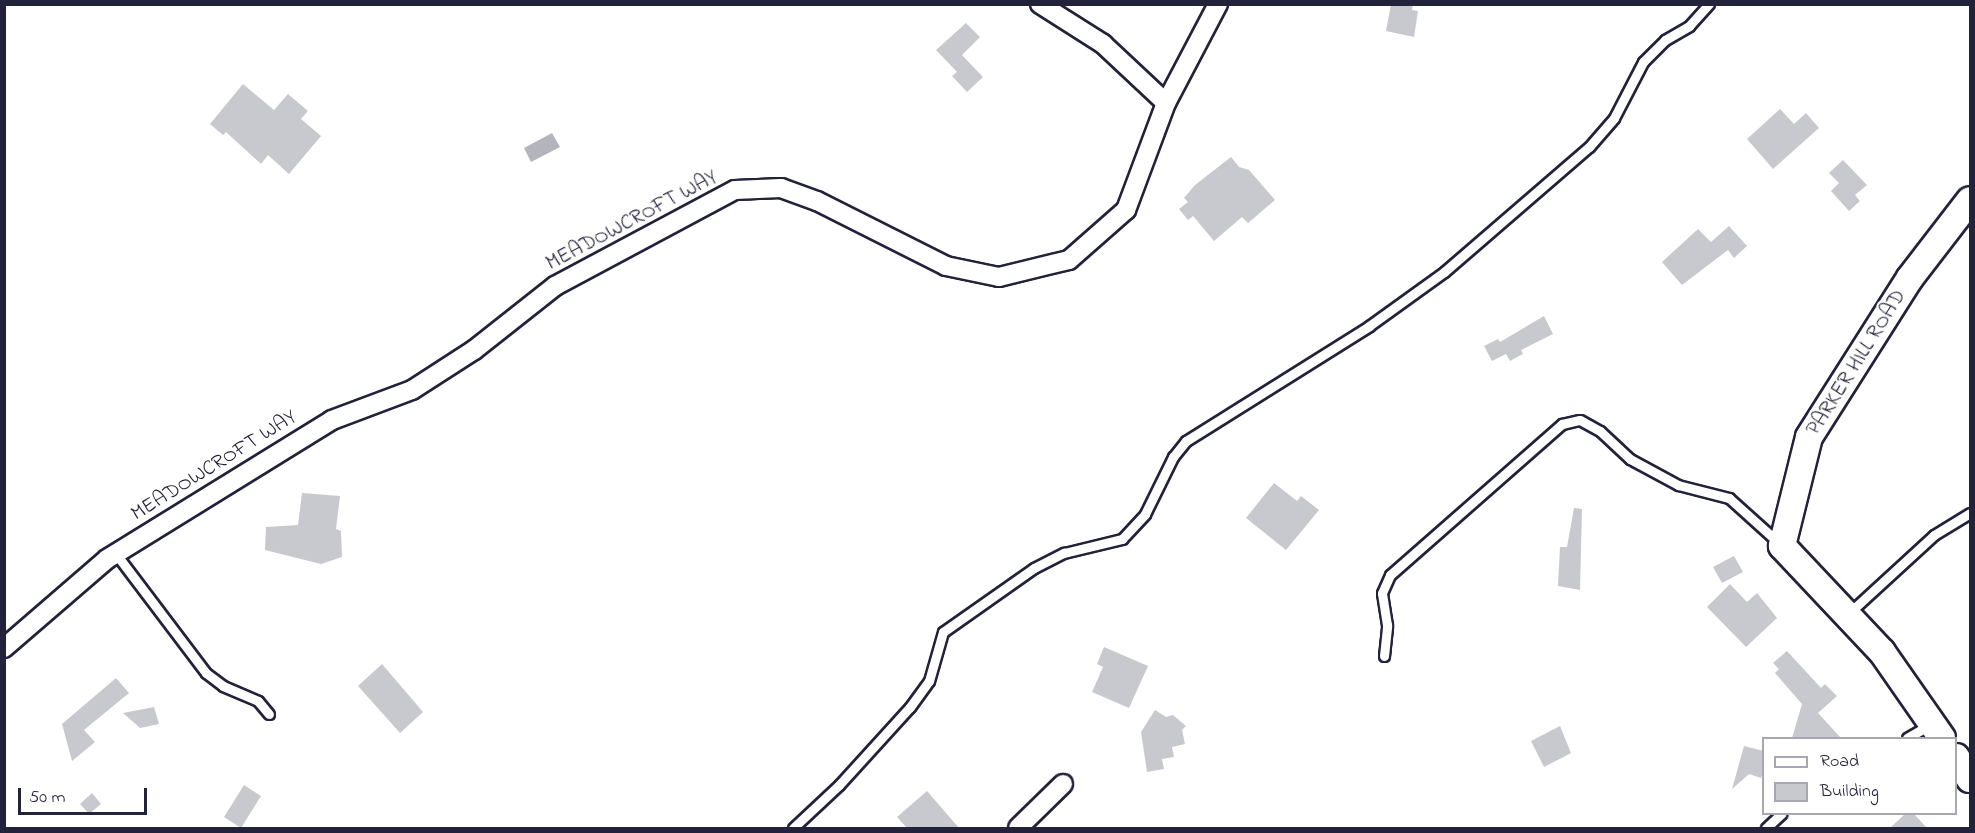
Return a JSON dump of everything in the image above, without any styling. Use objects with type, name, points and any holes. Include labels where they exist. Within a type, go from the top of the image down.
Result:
[{"type":"street","points":[[1040,4],[1103,44],[1166,103]]},
{"type":"street","name":"MEADOWCROFT WAY","points":[[4,648],[116,554],[332,420],[412,390],[474,350],[555,286],[735,190],[781,188],[818,201],[946,266],[999,277],[1069,260],[1126,210],[1166,103],[1218,4]]},
{"type":"street","name":"PARKER HILL ROAD","points":[[1782,546],[1809,437],[1910,278],[1971,200]]},
{"type":"street","points":[[1782,546],[1882,651],[1937,731]]},
{"type":"street","points":[[1957,758],[1971,779]]},
{"type":"street","points":[[1018,828],[1063,784]]},
{"type":"lane","points":[[793,828],[839,785],[910,707],[929,681],[943,632],[1034,568],[1064,553],[1122,539],[1145,514],[1173,457],[1186,441],[1369,326],[1444,272],[1589,147],[1614,118],[1643,62],[1665,40],[1689,26],[1709,4]]},
{"type":"lane","points":[[1384,656],[1387,625],[1382,593],[1390,575],[1562,424],[1580,420],[1600,431],[1630,459],[1678,485],[1729,498],[1782,546]]},
{"type":"lane","points":[[1847,615],[1934,535],[1971,513]]},
{"type":"lane","points":[[116,554],[206,674],[223,686],[258,701],[268,714]]},
{"type":"lane","points":[[1911,737],[1937,731]]},
{"type":"lane","points":[[1766,828],[1779,815]]},
{"type":"shaded area","points":[[552,133],[560,147],[531,162],[524,148]]},
{"type":"building","points":[[1391,4],[1413,4],[1412,10],[1418,11],[1414,37],[1386,31]]},
{"type":"building","points":[[966,23],[980,37],[962,55],[983,77],[967,92],[952,76],[957,72],[936,50]]},
{"type":"building","points":[[243,84],[274,110],[288,94],[308,111],[301,119],[321,136],[289,174],[268,155],[261,164],[226,132],[223,135],[210,124]]},
{"type":"building","points":[[1780,109],[1794,124],[1806,113],[1819,128],[1773,169],[1747,139]]},
{"type":"building","points":[[1231,157],[1239,167],[1249,170],[1275,200],[1248,223],[1242,217],[1214,241],[1193,216],[1188,220],[1179,209],[1188,202],[1184,198],[1195,185]]},
{"type":"building","points":[[1843,160],[1867,185],[1855,195],[1860,201],[1849,211],[1831,191],[1839,183],[1829,173]]},
{"type":"building","points":[[1729,226],[1747,246],[1734,258],[1728,250],[1682,285],[1662,262],[1698,229],[1711,242]]},
{"type":"building","points":[[1544,316],[1553,334],[1521,350],[1523,354],[1510,361],[1506,354],[1492,361],[1484,346],[1498,339],[1500,342]]},
{"type":"building","points":[[1274,483],[1297,501],[1301,496],[1319,510],[1286,550],[1246,518]]},
{"type":"building","points":[[302,493],[340,496],[336,529],[341,531],[342,557],[321,564],[265,550],[266,527],[298,525]]},
{"type":"building","points":[[1574,508],[1582,509],[1580,590],[1558,586],[1560,547],[1567,547]]},
{"type":"building","points":[[1734,556],[1743,572],[1722,583],[1713,567]]},
{"type":"building","points":[[1730,584],[1747,602],[1757,593],[1777,618],[1746,647],[1707,607]]},
{"type":"building","points":[[1104,647],[1148,666],[1129,708],[1092,692],[1103,667],[1097,664]]},
{"type":"building","points":[[1787,651],[1821,688],[1825,684],[1837,696],[1818,713],[1840,737],[1792,737],[1802,704],[1775,673],[1779,669],[1773,663]]},
{"type":"building","points":[[382,664],[423,712],[400,733],[358,686]]},
{"type":"building","points":[[116,678],[129,693],[84,730],[95,742],[72,761],[62,724]]},
{"type":"building","points":[[154,707],[159,724],[140,728],[123,713]]},
{"type":"building","points":[[1155,710],[1166,717],[1173,715],[1186,726],[1182,730],[1185,744],[1172,747],[1174,757],[1162,759],[1164,769],[1147,772],[1141,732]]},
{"type":"building","points":[[1560,726],[1571,753],[1544,767],[1531,741]]},
{"type":"building","points":[[1744,746],[1762,750],[1761,778],[1749,774],[1732,789]]},
{"type":"building","points":[[244,785],[261,796],[241,828],[224,817]]},
{"type":"building","points":[[927,791],[959,828],[907,828],[897,817]]},
{"type":"building","points":[[92,793],[101,804],[89,814],[80,804]]},
{"type":"building","points":[[1904,815],[1915,815],[1927,828],[1890,828]]}]
